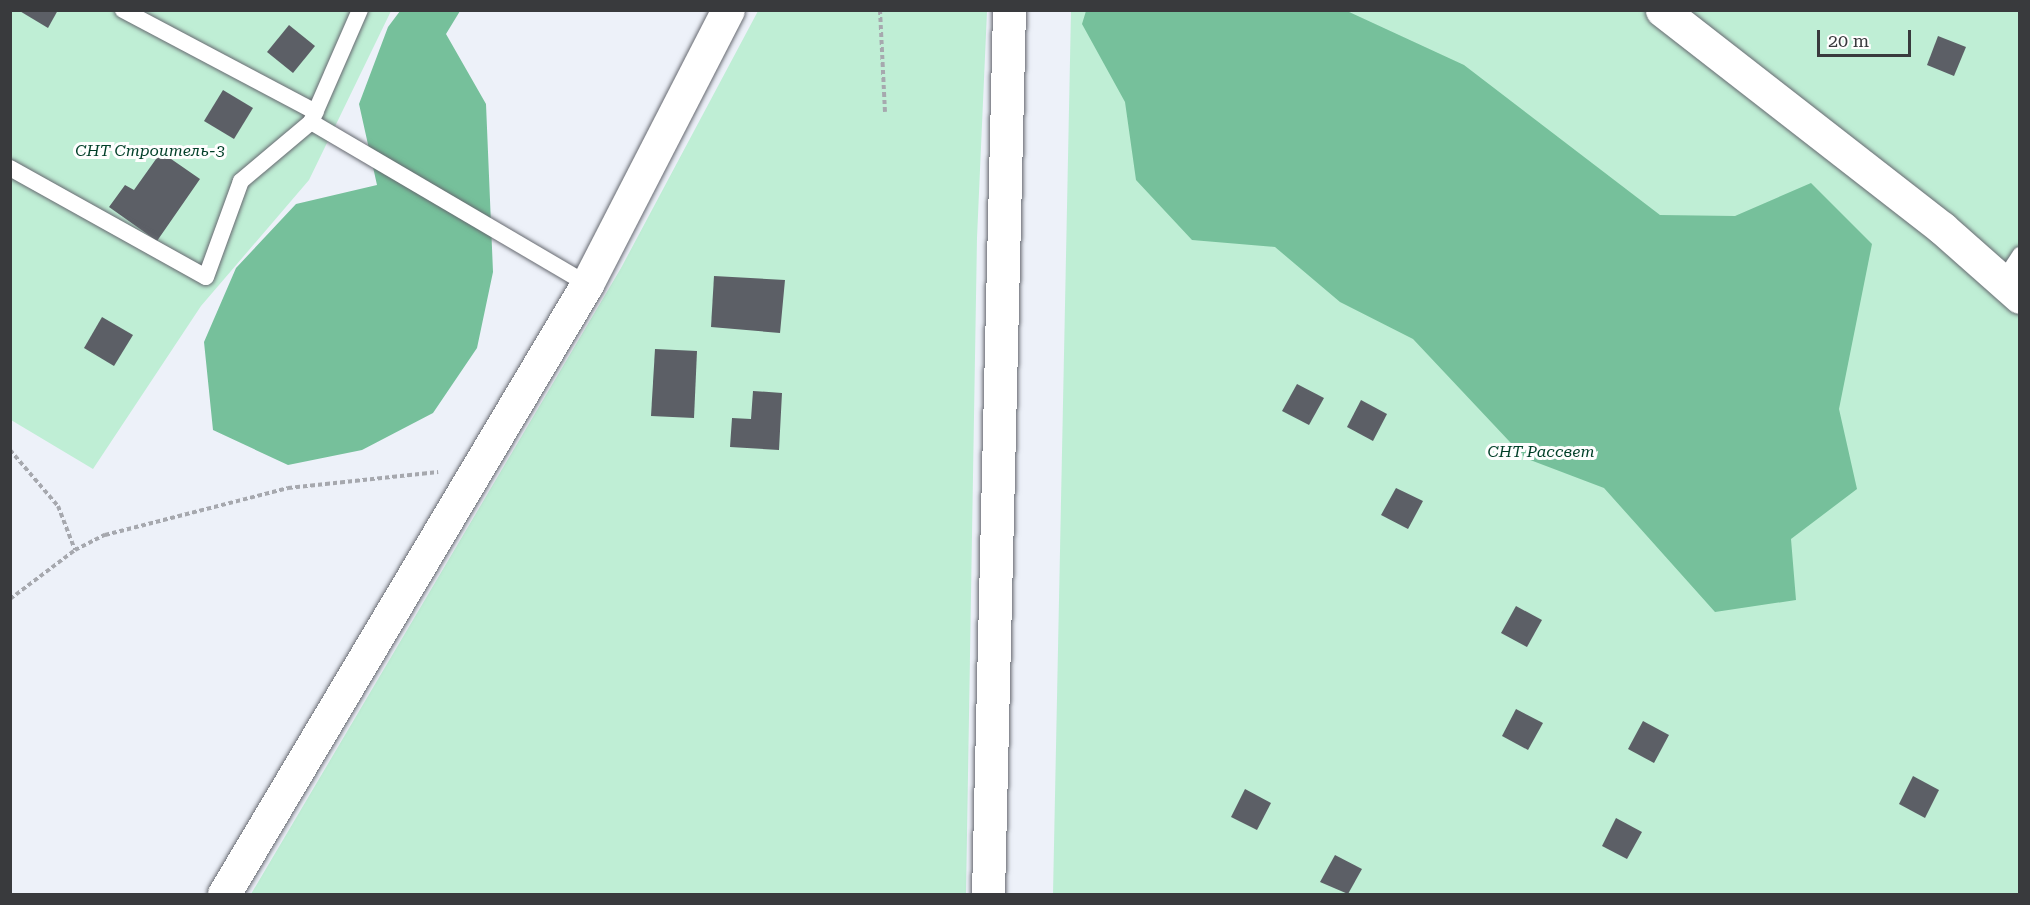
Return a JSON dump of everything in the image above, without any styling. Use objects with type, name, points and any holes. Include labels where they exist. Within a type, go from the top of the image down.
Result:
[{"type":"street","points":[[224,894],[587,284],[728,10]]},
{"type":"street","points":[[988,894],[1009,10]]},
{"type":"street","points":[[1662,10],[2014,277]]},
{"type":"lane","points":[[123,10],[313,117],[587,284]]},
{"type":"lane","points":[[10,168],[206,277],[241,181],[313,117],[360,10]]},
{"type":"path","points":[[880,10],[885,112]]},
{"type":"path","points":[[10,450],[58,506],[75,550]]},
{"type":"path","points":[[10,599],[75,550],[105,535],[288,488],[478,468]]},
{"type":"green space","name":"СНТ Строитель-3","points":[[11,11],[391,11],[309,180],[201,306],[93,469],[11,420]]},
{"type":"green space","points":[[400,11],[460,11],[446,34],[486,104],[493,272],[477,348],[433,413],[362,450],[288,465],[213,430],[204,342],[236,268],[296,204],[377,185],[359,104],[388,27]]},
{"type":"green space","points":[[758,11],[987,11],[977,238],[966,894],[251,894],[621,268]]},
{"type":"green space","name":"СНТ Рассвет","points":[[1071,11],[2019,11],[2019,894],[1053,894]]},
{"type":"green space","points":[[1086,11],[1347,11],[1464,65],[1660,215],[1735,216],[1811,183],[1872,244],[1839,409],[1857,489],[1791,539],[1796,600],[1715,612],[1604,488],[1525,458],[1413,339],[1340,302],[1275,247],[1192,240],[1136,180],[1125,102],[1082,24]]},
{"type":"building","points":[[18,10],[58,10],[48,28]]},
{"type":"building","points":[[289,25],[315,46],[293,73],[267,52]]},
{"type":"building","points":[[1938,36],[1966,47],[1954,76],[1927,65]]},
{"type":"building","points":[[223,90],[253,108],[234,139],[204,121]]},
{"type":"building","points":[[161,152],[200,179],[157,241],[109,207],[125,185],[134,190]]},
{"type":"building","points":[[714,276],[785,280],[780,333],[711,327]]},
{"type":"building","points":[[102,317],[133,335],[114,366],[84,348]]},
{"type":"building","points":[[655,349],[697,351],[694,418],[651,416]]},
{"type":"building","points":[[1297,384],[1324,398],[1309,425],[1282,411]]},
{"type":"building","points":[[753,391],[782,393],[779,450],[730,447],[732,418],[751,419]]},
{"type":"building","points":[[1361,400],[1387,414],[1373,441],[1347,427]]},
{"type":"building","points":[[1396,488],[1423,501],[1408,529],[1381,515]]},
{"type":"building","points":[[1516,606],[1542,620],[1527,647],[1501,633]]},
{"type":"building","points":[[1516,709],[1543,723],[1528,750],[1502,736]]},
{"type":"building","points":[[1643,721],[1669,735],[1654,763],[1628,749]]},
{"type":"building","points":[[1913,776],[1939,790],[1925,818],[1899,804]]},
{"type":"building","points":[[1245,789],[1271,803],[1257,830],[1231,817]]},
{"type":"building","points":[[1616,818],[1642,832],[1627,859],[1602,846]]},
{"type":"building","points":[[1335,855],[1362,869],[1348,894],[1320,882]]}]
